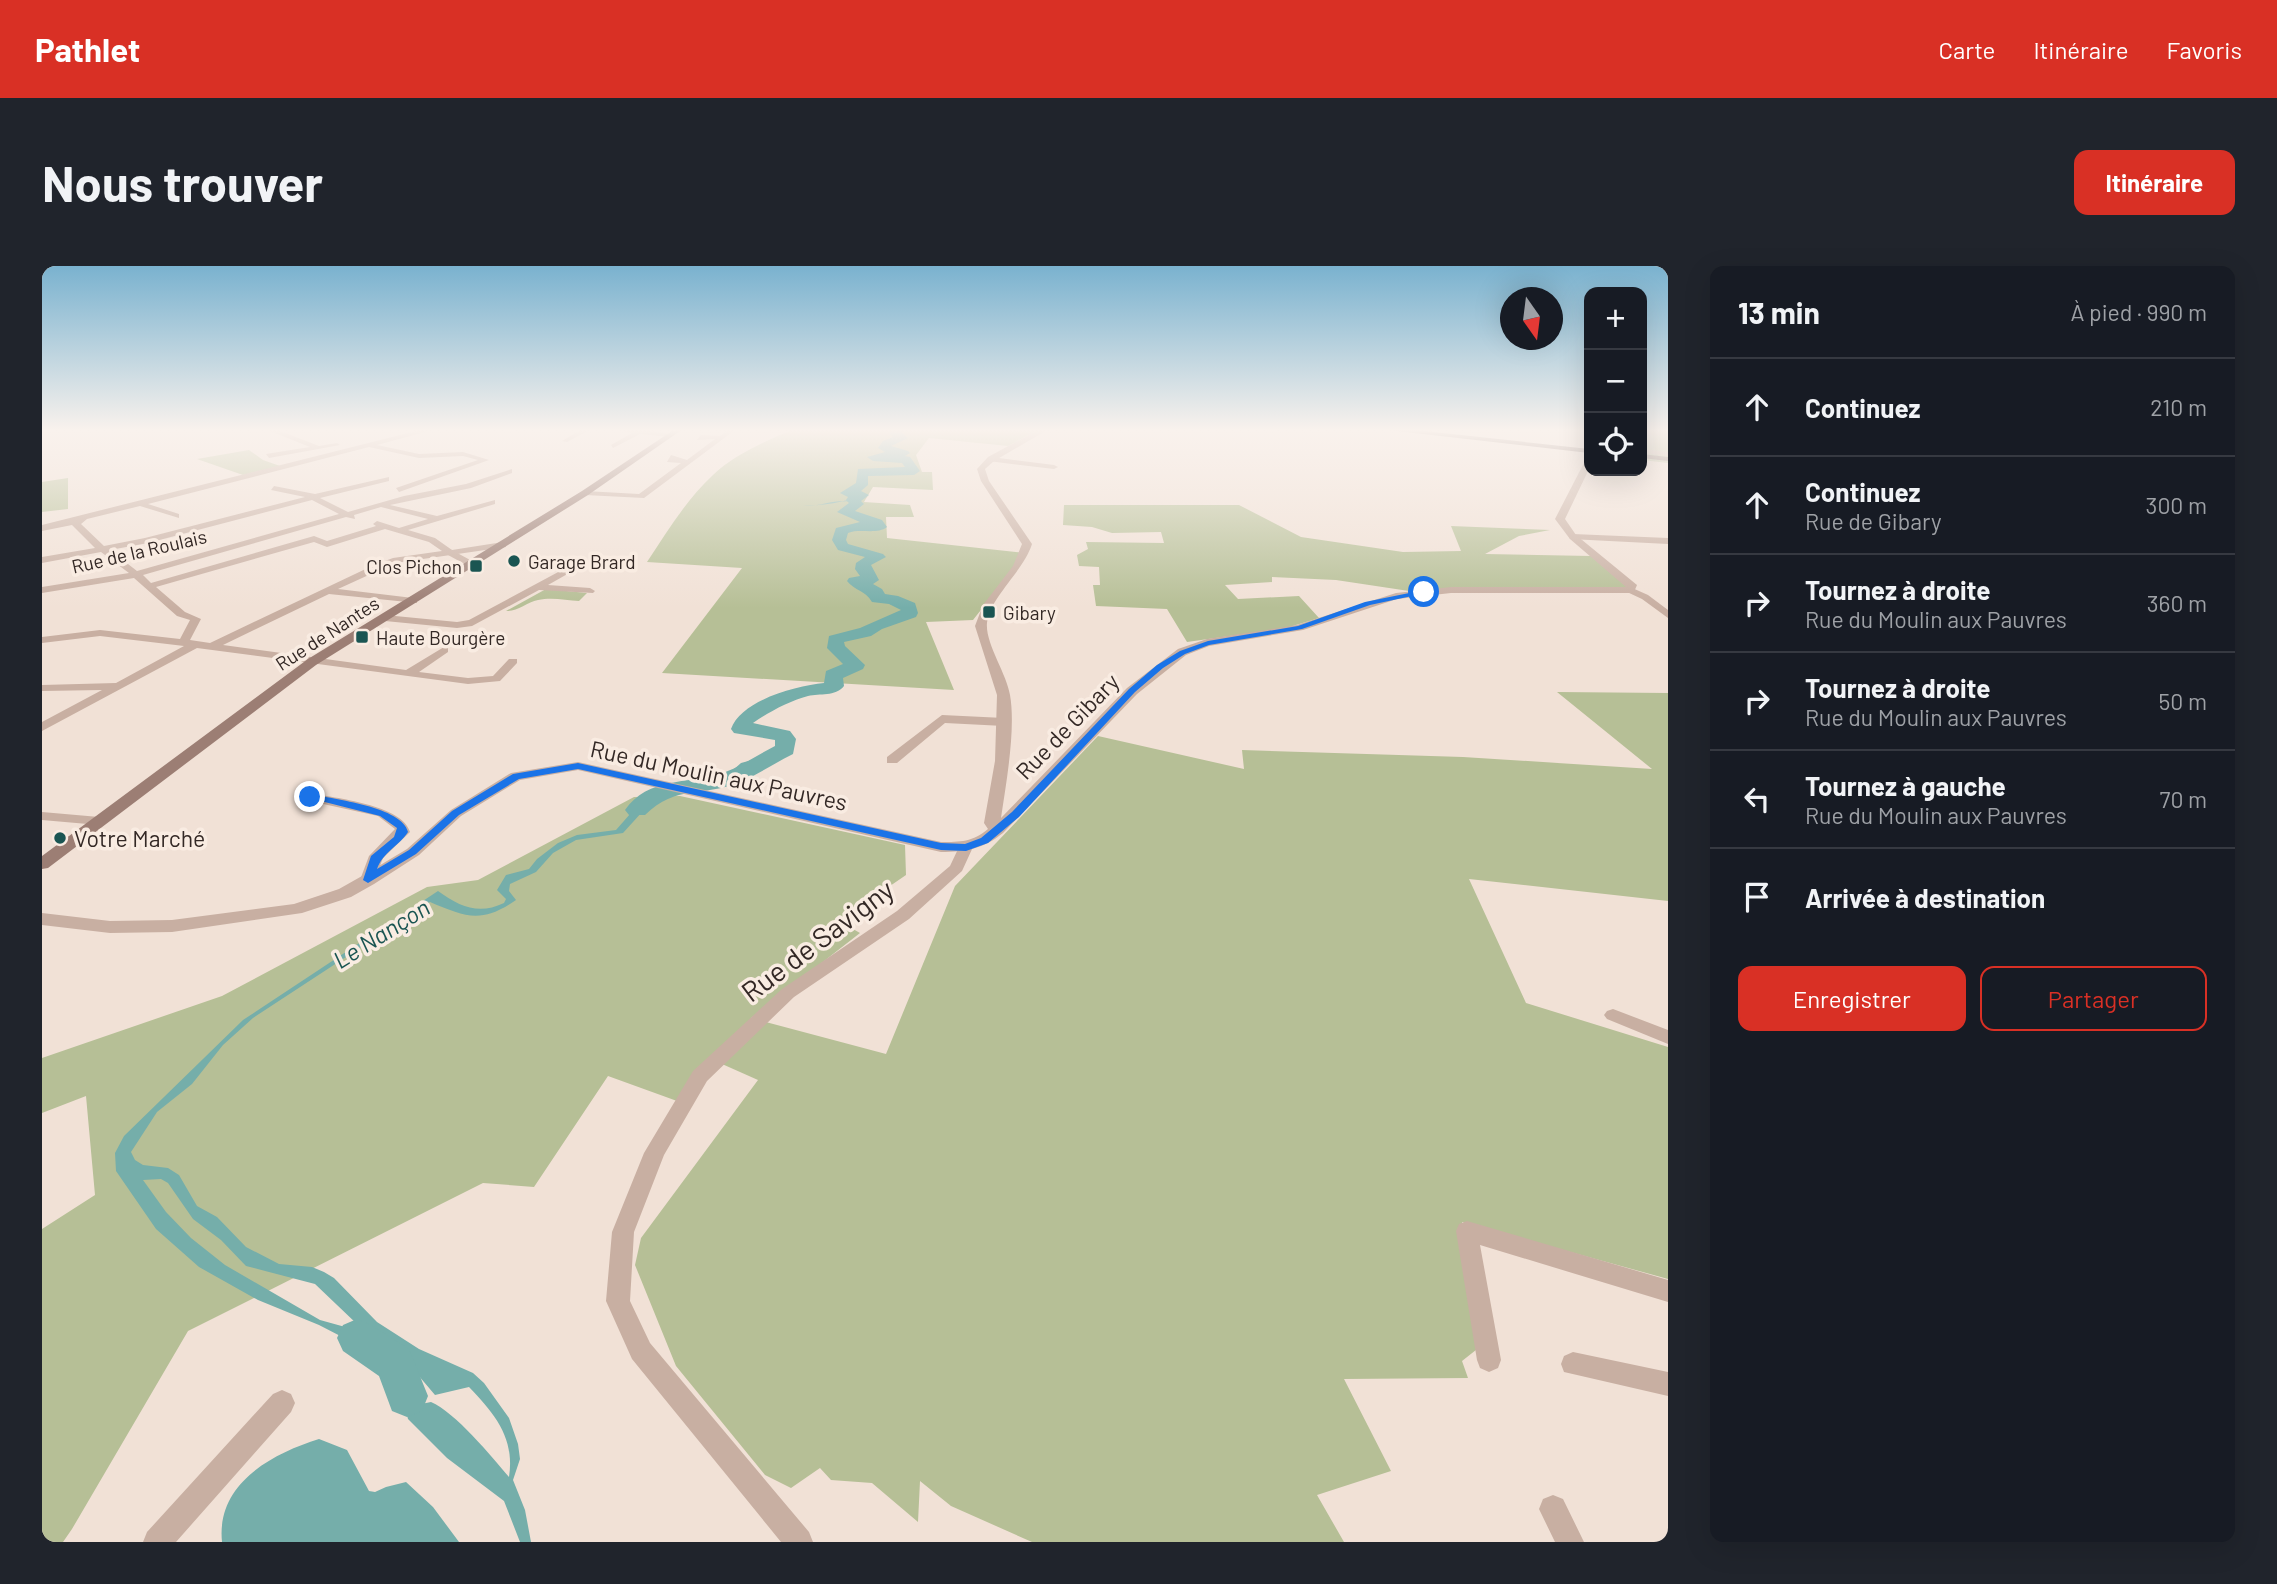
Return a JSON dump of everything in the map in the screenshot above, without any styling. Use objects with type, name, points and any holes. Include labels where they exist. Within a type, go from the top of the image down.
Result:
[{"type":"main road","name":"Rue de Nantes","points":[[42,864],[312,662],[592,489]]},
{"type":"street","points":[[42,528],[202,489]]},
{"type":"street","points":[[276,489],[314,497],[343,512],[432,540],[471,564]]},
{"type":"street","points":[[42,560],[213,525],[348,489]]},
{"type":"street","points":[[343,512],[407,489]]},
{"type":"street","name":"Rue de la Roulais","points":[[42,590],[134,575],[343,512],[454,489]]},
{"type":"street","points":[[585,493],[641,496],[652,489]]},
{"type":"street","points":[[991,489],[1027,544],[1017,569],[982,619],[981,626],[1004,695],[1002,761],[992,823],[997,830]]},
{"type":"street","points":[[1575,489],[1560,519],[1573,537],[1632,585],[1630,590],[1645,597],[1668,615]]},
{"type":"street","points":[[244,502],[269,508]]},
{"type":"street","points":[[401,530],[492,502]]},
{"type":"street","points":[[142,504],[152,510],[167,510],[176,516]]},
{"type":"street","points":[[382,505],[434,519]]},
{"type":"street","points":[[42,727],[188,644],[196,619],[181,614],[103,549],[75,521]]},
{"type":"street","points":[[150,586],[314,539],[327,544],[386,526]]},
{"type":"street","points":[[1573,537],[1668,541]]},
{"type":"street","points":[[209,648],[393,561],[503,545]]},
{"type":"street","points":[[385,618],[457,625],[472,623],[575,566]]},
{"type":"street","points":[[539,587],[590,591]]},
{"type":"street","name":"Rue de Gibary","points":[[966,847],[985,841],[1015,814],[1132,691],[1182,652],[1208,643],[1288,631],[1368,603],[1424,592],[1630,590]]},
{"type":"street","points":[[327,591],[414,601]]},
{"type":"street","points":[[42,640],[100,633],[468,681],[496,679],[513,661]]},
{"type":"street","points":[[408,674],[444,650]]},
{"type":"street","points":[[42,688],[118,686]]},
{"type":"street","points":[[892,760],[942,719],[1004,722]]},
{"type":"street","name":"Rue du Moulin aux Pauvres","points":[[42,919],[110,927],[198,923],[296,909],[345,893],[368,880],[413,852],[456,813],[516,776],[578,766],[941,847],[966,847]]},
{"type":"street","points":[[310,797],[383,813],[402,827],[403,832],[398,839],[376,856],[368,880]]},
{"type":"street","points":[[42,816],[99,821]]},
{"type":"street","name":"Rue de Savigny","points":[[799,1542],[641,1351],[618,1301],[623,1232],[654,1153],[700,1076],[788,993],[903,915],[957,867],[966,847]]},
{"type":"street","points":[[1613,1014],[1668,1037]]},
{"type":"street","points":[[1489,1360],[1467,1231],[1668,1291]]},
{"type":"street","points":[[1573,1364],[1668,1384]]},
{"type":"street","points":[[157,1542],[282,1403]]},
{"type":"street","points":[[1553,1509],[1570,1542]]},
{"type":"green space","points":[[42,489],[68,489],[68,509],[42,512]]},
{"type":"green space","points":[[700,489],[872,489],[864,502],[910,505],[914,517],[886,517],[887,538],[1026,553],[973,620],[926,622],[954,690],[662,673],[742,568],[647,562]]},
{"type":"green space","points":[[1064,505],[1239,505],[1301,537],[1403,552],[1461,551],[1451,526],[1550,530],[1519,536],[1485,554],[1591,556],[1628,584],[1627,589],[1470,587],[1409,591],[1336,580],[1272,577],[1272,582],[1225,585],[1238,599],[1299,596],[1319,618],[1286,628],[1187,642],[1167,609],[1096,606],[1093,585],[1100,585],[1099,567],[1079,566],[1077,555],[1088,549],[1086,542],[1164,543],[1161,532],[1112,533],[1092,527],[1063,525]]},
{"type":"green space","points":[[546,589],[587,593],[579,601],[543,599],[506,611]]},
{"type":"green space","points":[[1557,692],[1668,693],[1668,901],[1469,879],[1526,1003],[1668,1047],[1668,1279],[1462,1222],[1481,1346],[1462,1361],[1468,1378],[1344,1379],[1391,1471],[1317,1495],[1344,1542],[1032,1542],[951,1506],[920,1481],[918,1522],[872,1483],[831,1480],[820,1468],[791,1488],[765,1475],[676,1366],[635,1265],[641,1238],[758,1080],[722,1064],[677,1101],[608,1076],[534,1187],[483,1183],[188,1331],[72,1529],[63,1542],[42,1542],[42,1229],[95,1195],[86,1096],[42,1113],[42,1058],[222,996],[427,887],[478,880],[634,797],[680,796],[905,845],[906,875],[839,921],[860,933],[751,1018],[886,1054],[955,886],[1098,736],[1244,769],[1242,750],[1463,757],[1652,769]]},
{"type":"water","points":[[856,489],[848,492],[865,495],[854,499],[858,505],[846,511],[874,520],[882,526],[855,525],[876,525],[875,521],[844,513],[844,510],[856,504],[843,501],[861,495],[845,493]]},
{"type":"water","points":[[853,525],[843,529],[843,546],[865,550],[881,557],[865,563],[865,570],[873,579],[858,579],[859,583],[877,591],[880,599],[892,599],[879,600],[875,591],[862,588],[852,579],[869,577],[862,571],[861,564],[876,556],[840,547],[838,539],[842,528]]},
{"type":"water","points":[[892,599],[911,606],[912,612],[908,616],[880,623],[864,633],[846,634],[837,639],[838,648],[859,665],[836,674],[836,687],[824,688],[832,686],[832,673],[852,664],[834,647],[832,638],[847,632],[863,631],[878,621],[909,611],[910,608]]},
{"type":"water","points":[[810,687],[824,688],[792,695],[764,707],[743,723],[743,729],[784,733],[790,739],[788,748],[722,781],[674,785],[683,781],[724,778],[741,763],[770,755],[787,737],[781,734],[743,731],[738,726],[751,714],[782,696]]},
{"type":"water","points":[[665,790],[672,793],[653,800],[623,833],[576,840],[553,853],[536,872],[510,884],[509,891],[516,900],[504,908],[473,916],[430,902],[253,1018],[223,1045],[192,1084],[157,1112],[131,1152],[135,1160],[143,1165],[168,1168],[179,1175],[197,1206],[217,1217],[246,1247],[279,1264],[312,1267],[324,1272],[334,1278],[377,1322],[419,1349],[473,1373],[484,1383],[509,1418],[518,1444],[520,1459],[513,1480],[525,1510],[531,1542],[520,1542],[504,1501],[447,1458],[408,1419],[393,1365],[399,1359],[421,1404],[431,1402],[451,1415],[509,1477],[509,1450],[506,1439],[495,1417],[469,1387],[435,1395],[402,1356],[358,1325],[315,1284],[246,1266],[221,1240],[193,1219],[168,1183],[161,1179],[143,1180],[166,1212],[191,1238],[225,1265],[320,1320],[356,1330],[389,1352],[383,1358],[319,1325],[258,1300],[199,1267],[156,1229],[116,1171],[115,1153],[124,1136],[243,1020],[438,891],[470,908],[495,907],[504,903],[506,899],[497,890],[506,875],[529,869],[537,859],[558,843],[577,835],[616,830],[645,797]]},
{"type":"water","points":[[319,1439],[347,1450],[369,1491],[375,1492],[406,1482],[433,1507],[459,1542],[222,1542],[222,1522],[228,1504],[237,1488],[250,1474],[283,1453]]},
{"type":"waterway","name":"Le Nançon","points":[[637,810],[651,797],[679,786],[730,778],[785,749],[786,739],[783,735],[741,729],[744,720],[760,709],[804,691],[831,688],[834,686],[833,675],[856,665],[836,648],[835,640],[865,632],[876,625],[910,613],[909,607],[892,599],[878,599],[876,592],[855,581],[871,580],[863,569],[864,563],[878,557],[843,547],[839,540],[841,531],[854,526],[880,527],[877,523],[844,512],[857,504],[853,500],[862,495],[847,493],[855,489]]},
{"type":"waterway","name":"Le Nançon","points":[[357,1338],[395,1363],[407,1396]]},
{"type":"place","name":"Garage Brard","points":[[514,561]]},
{"type":"place","name":"Clos Pichon","points":[[476,566]]},
{"type":"place","name":"Gibary","points":[[989,612]]},
{"type":"place","name":"Haute Bourgère","points":[[362,637]]},
{"type":"place","name":"Votre Marché","points":[[60,838]]},
{"type":"route","points":[[310,797],[383,813],[402,827],[403,832],[398,839],[376,856],[368,880],[413,852],[456,813],[516,776],[578,766],[941,847],[966,847],[985,841],[1015,814],[1132,691],[1182,652],[1208,643],[1300,628],[1368,603],[1424,592]]}]
